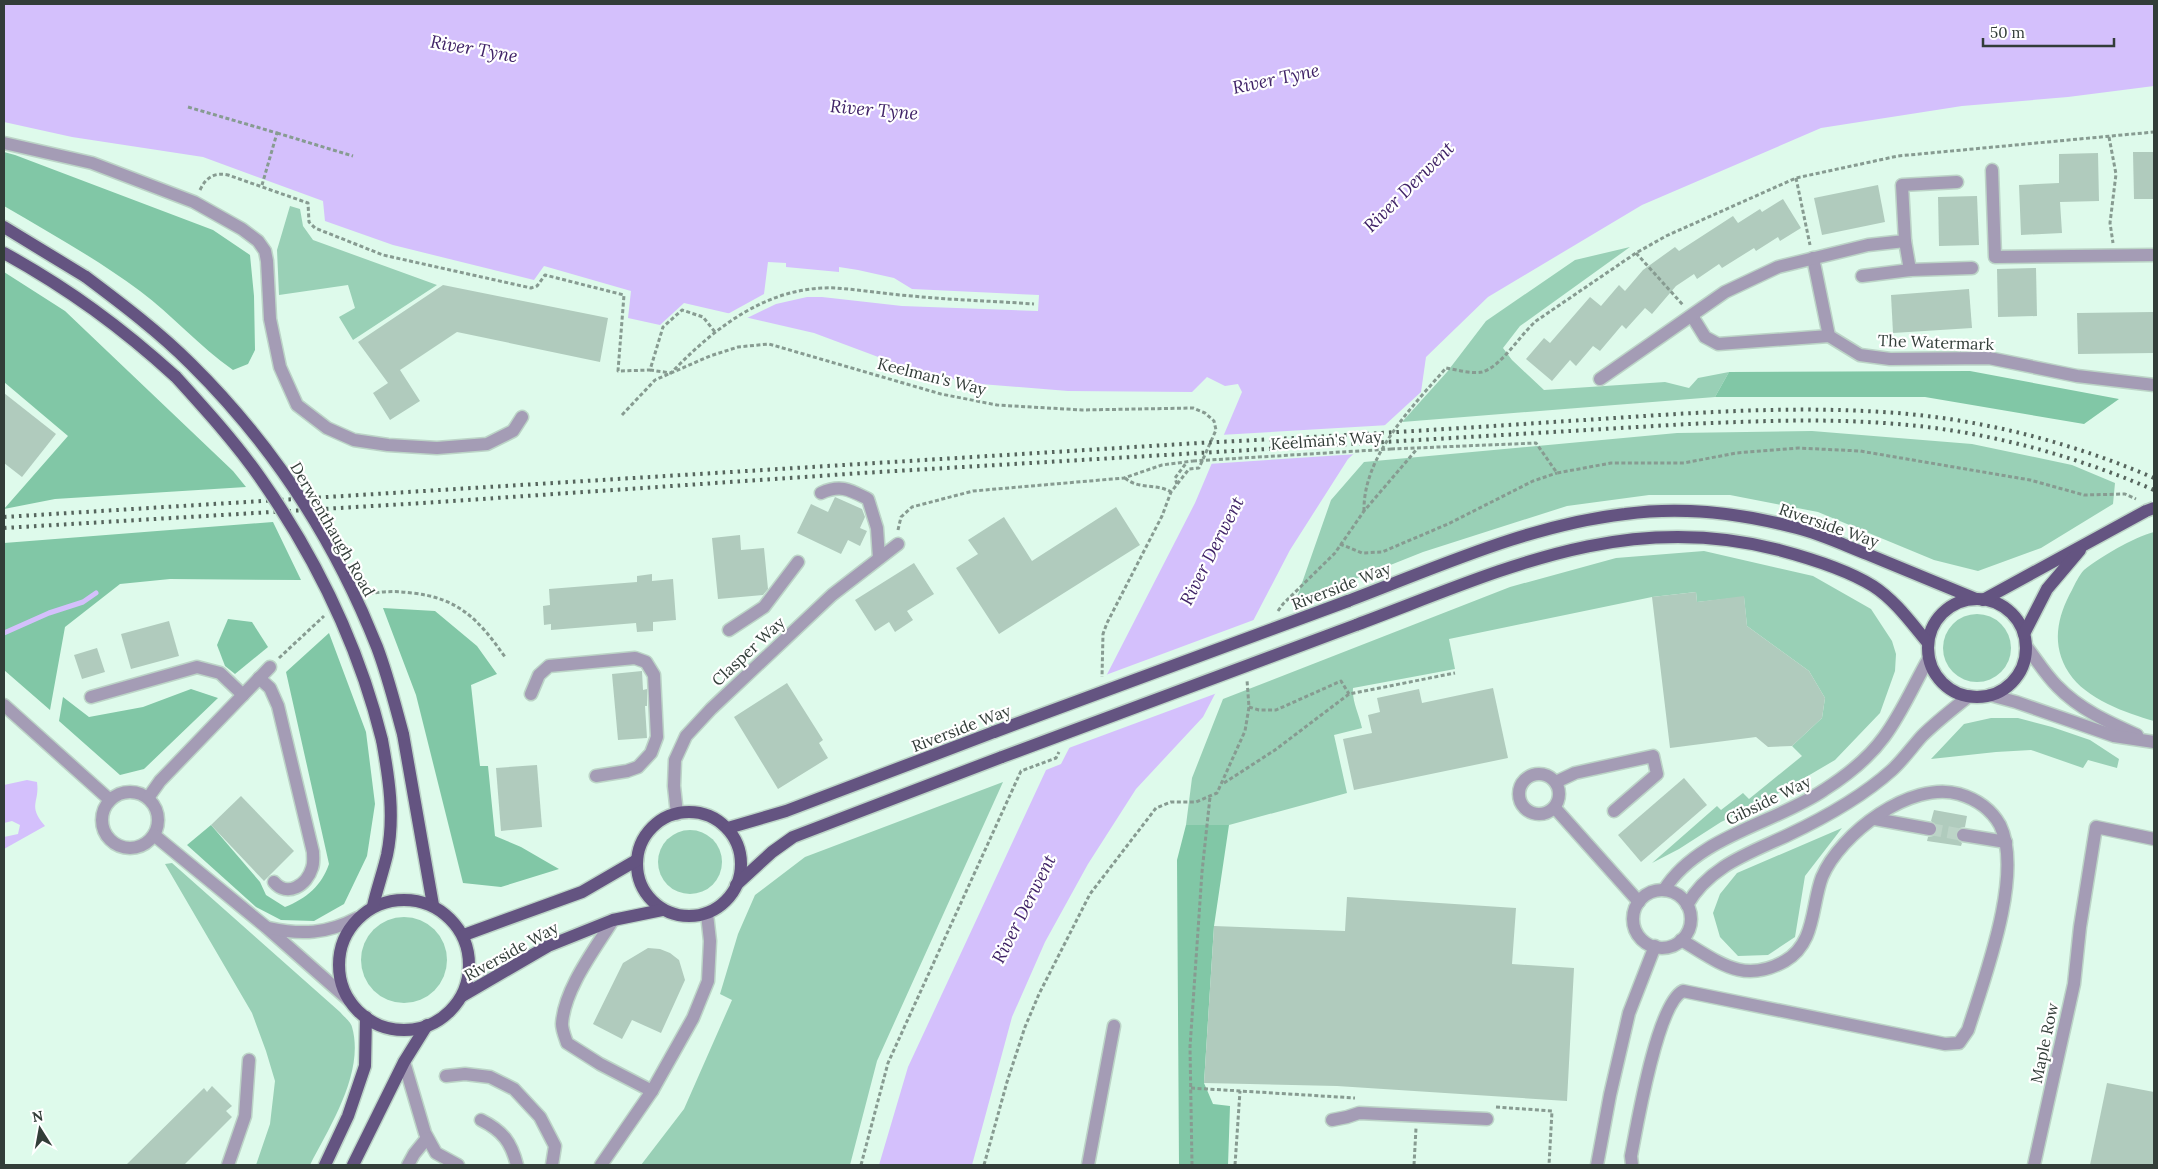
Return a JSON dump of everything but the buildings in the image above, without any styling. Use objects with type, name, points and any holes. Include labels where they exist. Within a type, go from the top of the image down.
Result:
[{"type":"main road","name":"Derwenthaugh Road","points":[[4,227],[86,277],[157,333],[190,363],[252,430],[281,468],[327,544],[358,604],[385,671],[403,734],[433,905]]},
{"type":"main road","points":[[4,252],[81,299],[176,377],[233,442],[261,478],[309,557],[339,617],[366,685],[382,740],[390,796],[391,820],[387,854],[373,906]]},
{"type":"main road","points":[[1980,599],[2089,541],[2147,507]]},
{"type":"main road","name":"Riverside Way","points":[[728,828],[786,811],[1489,548],[1556,528],[1626,513],[1660,511],[1714,513],[1760,519],[1799,528],[1980,599]]},
{"type":"main road","points":[[736,885],[741,865],[737,845],[728,828],[705,814],[693,812],[677,814],[666,818],[653,826],[642,842],[637,860],[638,878],[648,896],[662,910],[680,915],[707,914],[726,900],[736,885],[772,852],[793,838],[1002,757],[1548,554],[1616,540],[1691,536],[1754,544],[1817,560],[1874,586],[1900,610],[1928,643]]},
{"type":"main road","points":[[2025,640],[2018,621],[2009,611],[1997,603],[1980,599],[1962,601],[1949,608],[1938,618],[1931,630],[1928,643],[1929,658],[1934,672],[1943,683],[1955,692],[1969,696],[1990,695],[2002,690],[2012,682],[2020,671],[2024,659],[2025,640],[2047,589],[2089,541]]},
{"type":"main road","name":"Riverside Way","points":[[464,935],[582,892],[637,860]]},
{"type":"main road","points":[[411,901],[433,905],[445,912],[464,935],[470,958],[468,980],[462,996],[448,1014],[427,1025],[406,1029],[387,1028],[366,1017],[350,1001],[341,983],[338,960],[344,938],[357,918],[373,906],[411,901]]},
{"type":"main road","name":"Riverside Way","points":[[462,996],[548,946],[613,920],[662,910]]},
{"type":"main road","points":[[325,1165],[348,1116],[365,1066],[366,1017]]},
{"type":"main road","points":[[353,1165],[404,1062],[427,1025]]},
{"type":"street","points":[[4,144],[92,163],[194,202],[242,229],[258,241],[265,251],[270,319],[280,367],[297,406],[326,428],[354,440],[388,445],[437,448],[488,444],[513,431],[522,417]]},
{"type":"street","points":[[1992,170],[1995,256],[2154,255]]},
{"type":"street","points":[[1910,270],[1905,240],[1902,184],[1957,182]]},
{"type":"street","points":[[1600,379],[1725,292],[1778,267],[1868,245],[1905,240]]},
{"type":"street","points":[[1692,316],[1705,337],[1718,344],[1829,336],[1813,258]]},
{"type":"street","points":[[1862,276],[1910,270],[1972,268]]},
{"type":"street","name":"The Watermark","points":[[1829,336],[1860,355],[1890,359],[1989,358],[2077,376],[2154,385]]},
{"type":"street","points":[[821,493],[835,487],[849,490],[868,499],[877,528],[879,558]]},
{"type":"street","name":"Clasper Way","points":[[677,814],[674,786],[676,760],[686,736],[710,709],[832,595],[898,544]]},
{"type":"street","points":[[729,630],[764,607],[798,562]]},
{"type":"street","points":[[2025,640],[2056,686],[2070,698],[2103,719],[2151,741]]},
{"type":"street","points":[[531,694],[539,675],[548,666],[635,658],[646,662],[654,675],[657,737],[651,753],[638,767],[596,776]]},
{"type":"street","name":"Gibside Way","points":[[1638,902],[1650,893],[1664,890],[1676,874],[1716,844],[1735,833],[1814,797],[1864,760],[1891,727],[1929,658]]},
{"type":"street","points":[[91,697],[197,667],[220,673],[243,695]]},
{"type":"street","points":[[148,798],[160,781],[270,667]]},
{"type":"street","points":[[259,678],[270,688],[278,706],[313,852],[311,872],[295,888],[289,891],[284,890],[274,882]]},
{"type":"street","points":[[1990,695],[2016,702],[2114,736],[2151,741]]},
{"type":"street","points":[[1687,905],[1696,890],[1724,865],[1789,834],[1869,788],[1892,769],[1940,719],[1969,696]]},
{"type":"street","points":[[4,705],[110,800]]},
{"type":"street","points":[[1556,782],[1575,772],[1653,756],[1657,774],[1614,811]]},
{"type":"street","points":[[1534,774],[1548,775],[1556,782],[1560,792],[1559,801],[1554,808],[1545,814],[1530,812],[1520,801],[1519,790],[1525,778],[1534,774]]},
{"type":"street","points":[[1632,1165],[1631,1156],[1651,1060],[1672,1000],[1683,991],[1945,1044],[1959,1043],[1968,1030],[1996,937],[2008,878],[2004,834],[1995,817],[1983,805],[1970,797],[1936,791],[1921,794],[1904,800],[1875,819],[1843,845],[1822,877],[1812,925],[1799,950],[1787,960],[1772,967],[1753,972],[1733,969],[1681,940]]},
{"type":"street","points":[[125,792],[134,792],[148,798],[155,806],[158,814],[158,823],[154,835],[140,846],[131,848],[114,843],[107,836],[102,818],[105,807],[110,800],[125,792]]},
{"type":"street","points":[[1554,808],[1638,902],[1633,919],[1639,936],[1655,946],[1669,947],[1681,940],[1690,927],[1690,912],[1687,905],[1677,894],[1664,890]]},
{"type":"street","points":[[1875,819],[1930,830]]},
{"type":"street","name":"Maple Row","points":[[2034,1165],[2074,984],[2080,927],[2096,827],[2154,839]]},
{"type":"street","points":[[154,835],[266,927],[350,1001]]},
{"type":"street","points":[[1963,835],[2006,842]]},
{"type":"street","points":[[601,1165],[652,1091],[693,1018],[708,981],[710,941],[707,914]]},
{"type":"street","points":[[266,927],[292,933],[323,931],[344,925],[357,918]]},
{"type":"street","points":[[613,920],[584,966],[564,1007],[562,1026],[567,1043],[600,1064],[652,1091]]},
{"type":"street","points":[[1597,1165],[1610,1095],[1629,1013],[1655,946]]},
{"type":"street","points":[[1088,1165],[1114,1026]]},
{"type":"street","points":[[228,1165],[245,1116],[249,1060]]},
{"type":"street","points":[[404,1062],[426,1135],[436,1153],[458,1165]]},
{"type":"street","points":[[446,1076],[465,1074],[490,1077],[514,1089],[540,1117],[555,1146],[552,1165]]},
{"type":"street","points":[[1332,1120],[1347,1118],[1359,1113],[1486,1119]]},
{"type":"street","points":[[481,1120],[497,1128],[509,1143],[517,1165]]},
{"type":"street","points":[[408,1165],[426,1135]]},
{"type":"path","points":[[188,107],[353,156]]},
{"type":"path","points":[[1417,449],[1364,511],[1366,485],[1395,428],[1446,368],[1481,372],[1496,365],[1523,332],[1536,321],[1636,253],[1666,236],[1796,178],[1898,156],[2154,132]]},
{"type":"path","points":[[262,185],[277,133]]},
{"type":"path","points":[[2109,137],[2116,174],[2110,223],[2114,256]]},
{"type":"path","points":[[194,202],[202,186],[210,176],[219,173],[262,185],[308,203],[309,222],[315,228],[383,256],[531,288],[538,286],[545,275],[624,295],[618,371],[650,370],[671,373],[690,352],[736,316],[766,300],[803,290],[834,288],[911,296],[1034,304]]},
{"type":"path","points":[[1796,178],[1813,258]]},
{"type":"path","points":[[1636,253],[1692,316]]},
{"type":"path","points":[[650,370],[663,327],[682,310],[703,316],[715,332]]},
{"type":"path","name":"Keelman's Way","points":[[622,415],[655,380],[738,347],[769,344],[941,394],[997,405],[1082,410],[1193,408],[1205,413],[1214,421],[1216,430],[1199,468],[1189,469],[1170,492]]},
{"type":"path","name":"Keelman's Way","points":[[1124,478],[1162,465],[1193,461],[1391,449],[1536,443],[1557,473]]},
{"type":"path","points":[[1340,544],[1362,553],[1382,552],[1448,524],[1533,481],[1557,473],[1611,463],[1684,463],[1736,453],[1798,448],[1860,451],[2030,480],[2084,495],[2125,494],[2147,507]]},
{"type":"path","points":[[1177,484],[1175,478],[1187,462]]},
{"type":"path","points":[[898,544],[898,525],[901,516],[912,507],[973,491],[1124,478],[1136,485],[1164,488],[1170,492],[1162,516],[1105,628],[1103,676],[1098,684]]},
{"type":"path","points":[[366,594],[391,591],[445,599],[472,617],[505,656]]},
{"type":"path","points":[[270,667],[298,638],[329,613]]},
{"type":"path","points":[[1223,784],[1275,750],[1350,694],[1455,673]]},
{"type":"path","points":[[1249,707],[1259,710],[1276,710],[1341,681],[1350,694]]},
{"type":"path","points":[[861,1165],[888,1062],[1021,771],[1056,758],[1060,750]]},
{"type":"path","points":[[984,1165],[1025,1027],[1039,994],[1090,894],[1156,808],[1172,802],[1196,802],[1210,797],[1202,872],[1191,1028],[1192,1165]]},
{"type":"path","points":[[1191,1088],[1240,1091],[1235,1165]]},
{"type":"path","points":[[1414,1165],[1417,1115]]},
{"type":"green space","points":[[4,152],[213,230],[250,255],[254,296],[255,350],[248,364],[233,370],[152,300],[124,279],[4,206]]},
{"type":"green space","points":[[290,206],[300,209],[303,226],[313,240],[437,285],[353,340],[339,317],[355,308],[348,285],[279,295],[277,250]]},
{"type":"green space","points":[[1630,247],[1520,326],[1503,348],[1512,360],[1544,390],[1665,382],[1689,388],[1698,378],[1729,372],[1715,397],[1402,422],[1447,372],[1486,321],[1575,260]]},
{"type":"green space","points":[[4,272],[65,311],[233,471],[246,487],[55,499],[4,509],[68,436],[4,382]]},
{"type":"green space","points":[[1970,371],[2119,399],[2084,424],[1925,397],[1715,397],[1729,372]]},
{"type":"green space","points":[[1812,431],[1972,444],[2072,465],[2115,483],[2113,504],[2041,548],[1978,571],[1934,560],[1818,512],[1730,495],[1649,495],[1567,506],[1423,552],[1295,603],[1331,500],[1364,462],[1677,433]]},
{"type":"green space","points":[[273,522],[301,580],[170,579],[120,584],[65,627],[50,710],[4,670],[4,543]]},
{"type":"green space","points":[[2154,532],[2154,721],[2107,704],[2076,682],[2063,663],[2058,642],[2058,631],[2067,600],[2082,572],[2099,559],[2136,538]]},
{"type":"green space","points":[[1704,551],[1813,576],[1871,609],[1892,641],[1896,654],[1895,671],[1880,713],[1835,760],[1767,800],[1721,822],[1679,849],[1652,863],[1717,806],[1721,810],[1743,793],[1749,799],[1802,756],[1792,746],[1822,718],[1825,698],[1809,671],[1747,626],[1744,597],[1697,602],[1696,592],[1652,597],[1449,639],[1455,669],[1353,688],[1362,728],[1334,735],[1347,793],[1229,825],[1186,825],[1192,778],[1223,699],[1510,587],[1616,558]]},
{"type":"green space","points":[[383,608],[435,611],[477,646],[497,674],[471,685],[480,766],[488,766],[495,836],[521,847],[559,869],[501,887],[463,883],[416,695]]},
{"type":"green space","points":[[1977,614],[1990,617],[2001,624],[2008,635],[2011,648],[2008,661],[2001,672],[1990,679],[1977,682],[1964,679],[1953,672],[1946,661],[1943,648],[1946,635],[1953,624],[1964,617]]},
{"type":"green space","points":[[228,619],[252,622],[268,647],[235,674],[225,666],[217,645]]},
{"type":"green space","points":[[329,633],[366,732],[375,804],[367,856],[344,904],[314,921],[281,920],[256,907],[187,845],[211,825],[260,882],[266,895],[285,907],[300,900],[318,885],[329,864],[286,672]]},
{"type":"green space","points":[[191,689],[218,698],[144,769],[120,775],[59,721],[63,697],[89,717],[143,707]]},
{"type":"green space","points":[[1991,718],[2018,718],[2090,740],[2119,759],[2117,768],[2088,760],[2083,768],[2031,750],[1931,759],[1964,724]]},
{"type":"green space","points":[[1003,782],[877,1061],[850,1165],[641,1165],[684,1109],[732,1000],[720,994],[738,934],[755,895],[805,857]]},
{"type":"green space","points":[[1186,825],[1229,825],[1214,926],[1204,1083],[1213,1104],[1230,1106],[1228,1165],[1179,1165],[1177,860]]},
{"type":"green space","points":[[1842,828],[1805,876],[1795,937],[1768,955],[1738,956],[1720,937],[1713,913],[1720,894],[1737,873]]},
{"type":"green space","points":[[690,830],[708,836],[716,844],[722,862],[716,880],[708,888],[690,894],[672,888],[664,880],[658,862],[664,844],[672,836]]},
{"type":"green space","points":[[172,863],[340,1012],[351,1025],[355,1044],[350,1080],[336,1116],[310,1165],[256,1165],[270,1124],[275,1081],[252,1013],[165,864]]},
{"type":"green space","points":[[404,917],[428,924],[440,936],[447,960],[440,984],[428,996],[404,1003],[380,996],[368,984],[361,960],[368,936],[380,924]]},
{"type":"water","points":[[4,4],[2154,4],[2154,86],[2068,97],[1962,106],[1821,128],[1642,205],[1488,297],[1426,357],[1421,392],[1348,459],[1290,550],[1203,717],[1136,789],[1088,864],[1045,942],[1012,1017],[972,1165],[879,1165],[908,1067],[1046,770],[1061,764],[1195,503],[1242,392],[1238,384],[1225,386],[1207,377],[1192,392],[1068,391],[968,383],[897,364],[814,333],[684,303],[660,325],[628,318],[631,291],[544,266],[534,280],[393,245],[325,221],[323,201],[203,157],[72,137],[4,122]]},
{"type":"water","points":[[27,780],[37,782],[35,808],[45,826],[4,849],[4,837],[18,834],[20,825],[12,821],[4,823],[4,785]]},
{"type":"pier","points":[[768,262],[786,263],[786,267],[839,272],[839,267],[858,270],[894,278],[912,289],[1039,295],[1038,311],[902,306],[807,297],[776,304],[743,320],[724,316],[764,294]]},
{"type":"pier","points":[[1389,425],[1358,454],[1208,464],[1220,435]]},
{"type":"pier","points":[[1259,618],[1220,692],[1066,749],[1103,676]]},
{"type":"waterway","points":[[4,633],[49,613],[83,602],[96,593]]},
{"type":"tunnel","points":[[1930,829],[1963,835]]},
{"type":"railway","points":[[4,517],[1199,443],[1768,410],[1897,413],[1963,421],[1996,427],[2060,444],[2123,465],[2154,478]]},
{"type":"railway","points":[[4,528],[423,503],[862,473],[1688,424],[1792,421],[1871,422],[1963,432],[2061,456],[2123,477],[2154,490]]},
{"type":"water label","name":"River Tyne","points":[[474,49]]},
{"type":"water label","name":"River Tyne","points":[[1276,79]]},
{"type":"water label","name":"River Tyne","points":[[874,110]]},
{"type":"water label","name":"River Derwent","points":[[1409,187]]},
{"type":"water label","name":"River Derwent","points":[[1212,551]]},
{"type":"water label","name":"River Derwent","points":[[1024,909]]}]
